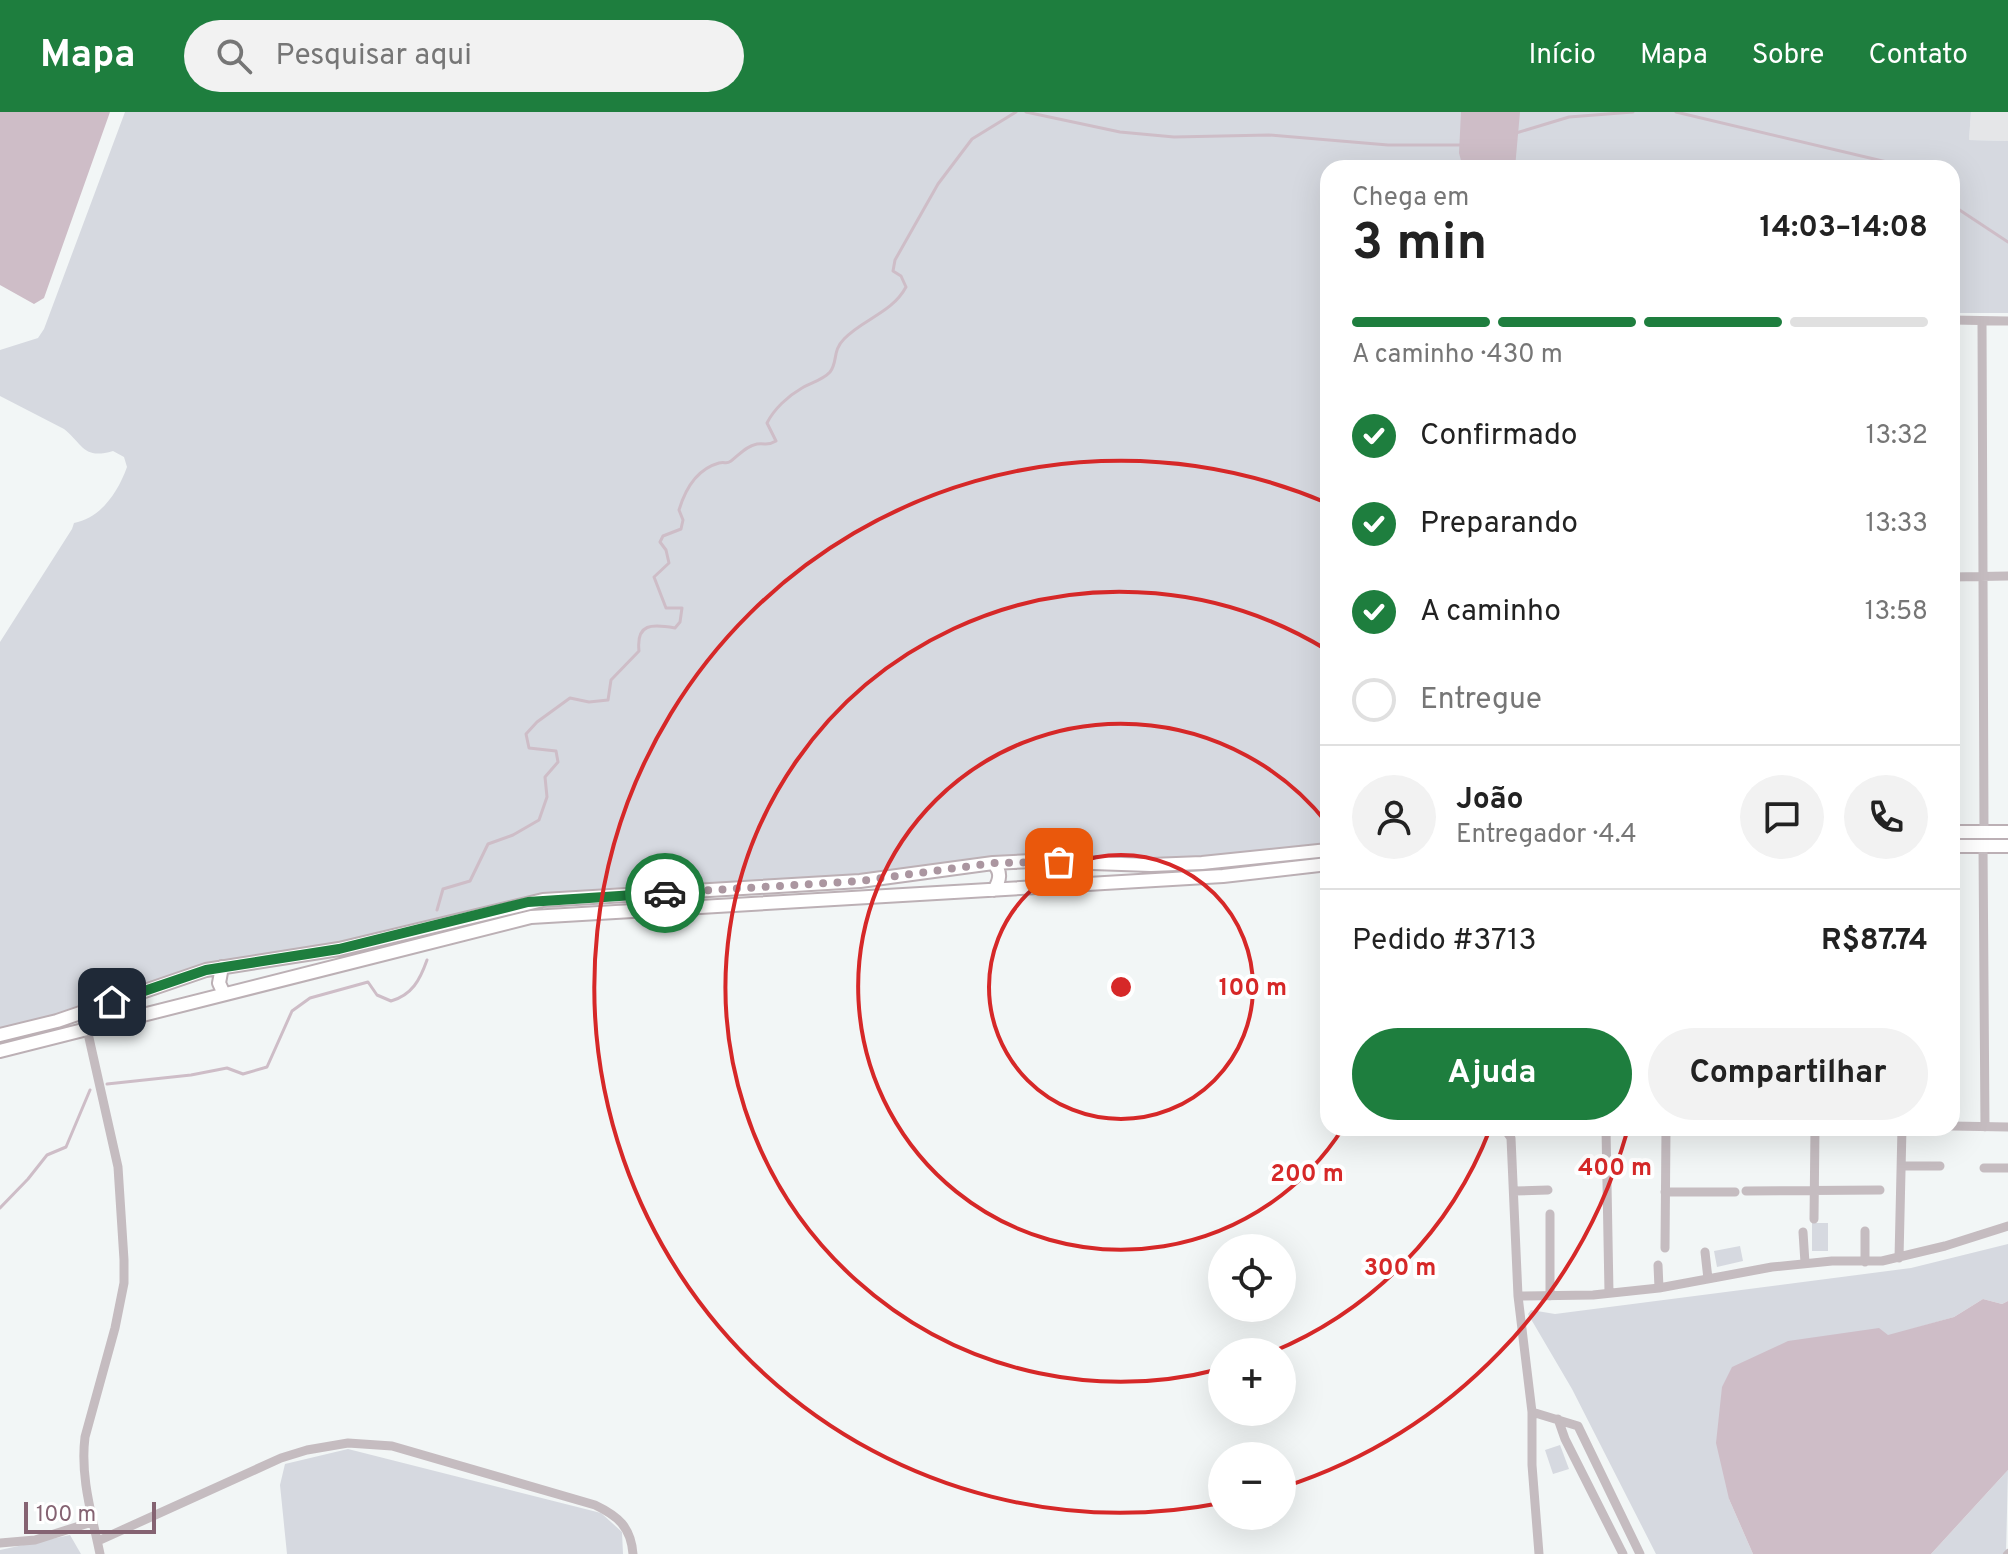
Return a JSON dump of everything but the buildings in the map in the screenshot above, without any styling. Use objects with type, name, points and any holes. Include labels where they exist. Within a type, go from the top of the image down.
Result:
[{"type":"main road","points":[[1960,832],[2008,832]]},
{"type":"main road","points":[[1960,846],[2008,846]]},
{"type":"main road","points":[[0,1035],[57,1021],[189,975],[339,949],[543,900],[860,881],[993,863],[1033,861],[1151,865],[1320,851]]},
{"type":"main road","points":[[1033,861],[1023,870],[1023,876],[1027,885],[1034,888]]},
{"type":"main road","points":[[993,863],[999,869],[1000,876],[994,890]]},
{"type":"main road","points":[[0,1051],[547,914],[1223,876],[1320,865]]},
{"type":"main road","points":[[222,967],[219,983],[224,994]]},
{"type":"main road","points":[[189,975],[196,987],[198,1001]]},
{"type":"street","points":[[1960,320],[2008,321]]},
{"type":"street","points":[[1982,321],[1984,832]]},
{"type":"street","points":[[1960,577],[2008,576]]},
{"type":"street","points":[[1983,846],[1985,1127]]},
{"type":"street","points":[[87,1029],[118,1167],[124,1260],[118,1317],[85,1437],[83,1455],[92,1522],[100,1554]]},
{"type":"street","points":[[1960,1126],[2008,1127]]},
{"type":"street","points":[[1510,1136],[1518,1296],[1532,1412],[1532,1465],[1539,1554]]},
{"type":"street","points":[[1606,1136],[1609,1293]]},
{"type":"street","points":[[1665,1248],[1666,1136]]},
{"type":"street","points":[[1814,1219],[1815,1136]]},
{"type":"street","points":[[1899,1258],[1902,1136]]},
{"type":"street","points":[[1902,1166],[1940,1166]]},
{"type":"street","points":[[1984,1168],[2008,1168]]},
{"type":"street","points":[[1514,1191],[1548,1190]]},
{"type":"street","points":[[1746,1191],[1880,1190]]},
{"type":"street","points":[[1665,1192],[1735,1192]]},
{"type":"street","points":[[1550,1214],[1550,1296]]},
{"type":"street","points":[[1518,1296],[1609,1293],[1659,1288],[1805,1263],[1899,1258],[2008,1226]]},
{"type":"street","points":[[1865,1231],[1865,1262]]},
{"type":"street","points":[[1803,1232],[1805,1263]]},
{"type":"street","points":[[1705,1252],[1708,1279]]},
{"type":"street","points":[[1658,1265],[1659,1288]]},
{"type":"street","points":[[1532,1412],[1578,1426],[1640,1554]]},
{"type":"street","points":[[1558,1419],[1623,1554]]},
{"type":"street","points":[[98,1541],[281,1458],[321,1447],[356,1443],[392,1446],[595,1505],[624,1523],[633,1554]]},
{"type":"street","points":[[0,1543],[35,1540],[92,1522]]},
{"type":"shaded area","points":[[0,112],[110,112],[44,298],[34,304],[0,285]]},
{"type":"shaded area","points":[[125,112],[1971,112],[1969,140],[2008,141],[2008,313],[1960,313],[1960,160],[1320,160],[1320,851],[1252,858],[1034,861],[903,876],[543,900],[339,949],[222,967],[0,1035],[0,642],[74,523],[100,510],[119,486],[127,467],[124,457],[113,451],[89,452],[64,429],[0,396],[0,350],[38,338]]},
{"type":"shaded area","points":[[1461,112],[1520,112],[1516,160],[1461,160]]},
{"type":"shaded area","points":[[1971,112],[2008,112],[2008,141],[1969,140]]},
{"type":"shaded area","points":[[1812,1223],[1828,1223],[1828,1251],[1812,1251]]},
{"type":"shaded area","points":[[2008,1244],[2008,1301],[2002,1304],[1983,1299],[1954,1317],[1888,1336],[1729,1499],[1753,1554],[1656,1554],[1572,1389],[1528,1314],[1531,1310],[1555,1314],[1911,1268]]},
{"type":"shaded area","points":[[1740,1246],[1743,1261],[1717,1267],[1714,1251]]},
{"type":"shaded area","points":[[1983,1299],[2002,1304],[2008,1301],[2008,1470],[1931,1554],[1753,1554],[1729,1499],[1716,1443],[1722,1387],[1732,1367],[1788,1341],[1879,1328],[1888,1335],[1954,1317]]},
{"type":"shaded area","points":[[1560,1445],[1569,1469],[1553,1474],[1545,1450]]},
{"type":"shaded area","points":[[348,1449],[601,1513],[622,1532],[623,1554],[287,1554],[280,1485],[285,1464]]},
{"type":"shaded area","points":[[2008,1470],[2006,1554],[1931,1554]]},
{"type":"shaded area","points":[[70,1535],[81,1554],[0,1554],[0,1550]]},
{"type":"waterway","points":[[437,910],[443,889],[470,881],[488,844],[513,835],[539,820],[547,797],[545,777],[558,762],[556,751],[529,748],[526,734],[570,698],[589,702],[608,700],[611,680],[639,651],[643,630],[653,626],[675,628],[680,622],[682,608],[666,608],[654,577],[669,563],[660,542],[663,536],[681,529],[683,520],[679,510],[693,481],[704,470],[729,462],[749,447],[776,441],[767,423],[777,408],[797,391],[827,375],[844,339],[885,310],[906,287],[901,276],[893,271],[895,260],[938,184],[972,139],[1016,112]]},
{"type":"waterway","points":[[1026,112],[1120,132],[1174,137],[1269,135],[1388,145],[1462,145]]},
{"type":"waterway","points":[[1516,133],[1569,117],[1633,112]]},
{"type":"waterway","points":[[1676,112],[1878,160]]},
{"type":"waterway","points":[[1960,210],[2008,242]]},
{"type":"waterway","points":[[107,1084],[227,1068],[243,1074],[267,1067],[292,1011],[310,998],[368,982],[377,995],[391,1001],[414,986],[427,960]]},
{"type":"waterway","points":[[0,1208],[47,1155],[66,1147],[90,1090]]},
{"type":"way so far","points":[[665,893],[860,881],[993,863],[1059,862]]},
{"type":"route","points":[[112,1002],[206,970],[339,949],[528,902],[665,893]]}]
